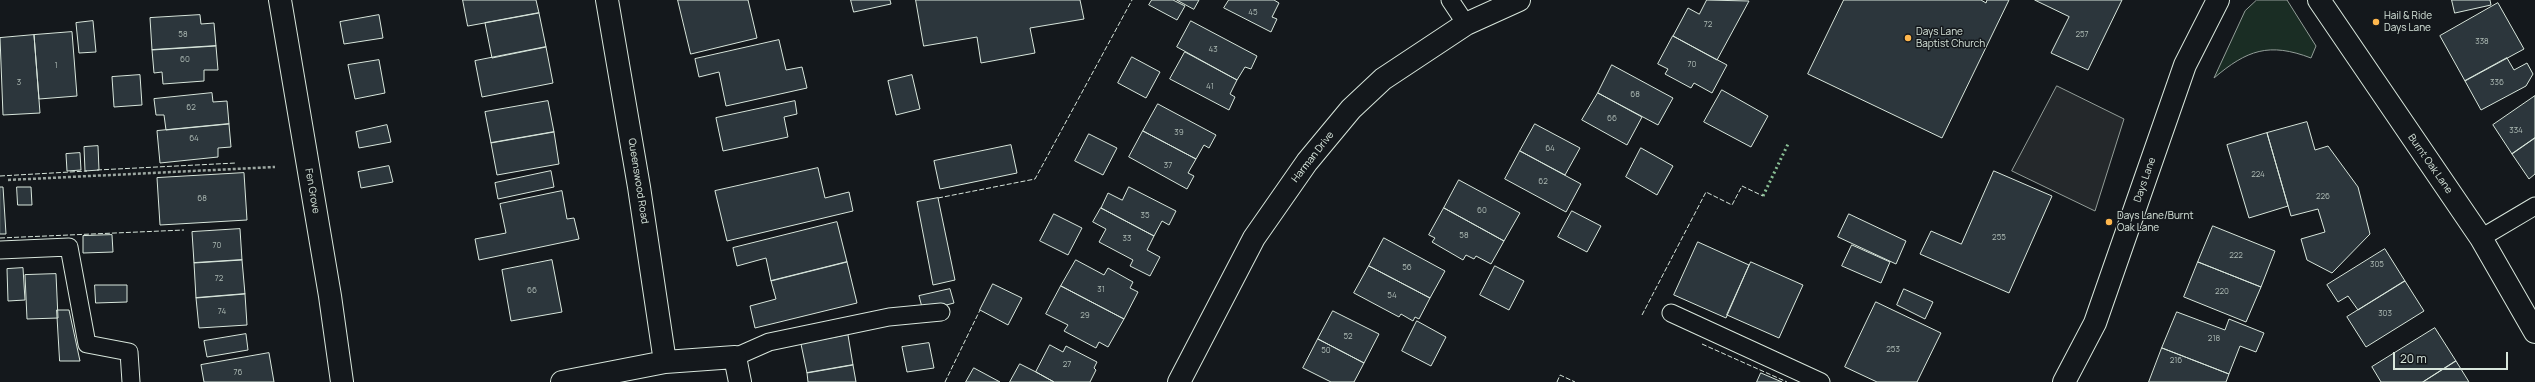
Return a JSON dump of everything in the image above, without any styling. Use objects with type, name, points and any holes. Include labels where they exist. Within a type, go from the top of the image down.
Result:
[{"type":"street","name":"Fen Grove","points":[[280,0],[342,382]]},
{"type":"street","name":"Queenswood Road","points":[[607,0],[639,187],[665,362]]},
{"type":"street","name":"Harman Drive","points":[[1179,382],[1254,238],[1307,162],[1351,109],[1383,79],[1466,24],[1519,0]]},
{"type":"street","name":"Days Lane","points":[[2064,382],[2095,323],[2185,65],[2218,0]]},
{"type":"street","name":"Burnt Oak Lane","points":[[2319,0],[2481,238],[2535,332]]},
{"type":"street","points":[[562,382],[665,362],[735,357],[740,382]]},
{"type":"lane","points":[[1450,0],[1466,24]]},
{"type":"lane","points":[[2481,238],[2535,206]]},
{"type":"lane","points":[[0,250],[69,247],[87,344],[129,352],[131,382]]},
{"type":"lane","points":[[735,357],[769,342],[889,317],[941,312]]},
{"type":"lane","points":[[1671,314],[1821,382]]},
{"type":"path","points":[[8,180],[308,166]]},
{"type":"green space","points":[[2257,0],[2287,0],[2316,46],[2311,58],[2283,50],[2259,52],[2248,55],[2237,61],[2214,78],[2245,11]]},
{"type":"shaded area","points":[[2057,86],[2124,119],[2095,211],[2012,171]]},
{"type":"building","points":[[463,0],[536,0],[539,13],[468,26]]},
{"type":"building","points":[[678,0],[748,0],[757,38],[691,54]]},
{"type":"building","points":[[851,0],[890,0],[891,4],[854,12]]},
{"type":"building","points":[[916,0],[1080,0],[1084,19],[1030,28],[1035,53],[981,63],[977,37],[924,46]]},
{"type":"building","points":[[1152,0],[1173,0],[1185,6],[1177,20],[1149,5]]},
{"type":"building","points":[[1177,0],[1199,0],[1194,9]]},
{"type":"building","points":[[1229,0],[1274,0],[1279,3],[1272,17],[1277,19],[1271,32],[1224,8]]},
{"type":"building","points":[[1707,0],[1749,1],[1717,60],[1673,36],[1688,8],[1699,14]]},
{"type":"building","name":"Days Lane Baptist Church","points":[[1844,0],[1981,0],[1986,3],[1987,0],[2009,0],[1942,138],[1808,74]]},
{"type":"building","points":[[2035,0],[2122,0],[2088,70],[2051,53],[2069,17]]},
{"type":"building","points":[[2452,0],[2490,0],[2491,5],[2455,13]]},
{"type":"building","points":[[2498,3],[2524,49],[2465,81],[2440,36]]},
{"type":"building","points":[[539,13],[546,47],[492,58],[485,23]]},
{"type":"building","points":[[200,15],[201,24],[214,23],[216,46],[152,50],[150,18]]},
{"type":"building","points":[[379,15],[383,38],[344,44],[340,22]]},
{"type":"building","points":[[93,21],[96,52],[79,53],[76,23]]},
{"type":"building","points":[[1191,21],[1257,56],[1251,69],[1245,67],[1237,80],[1177,47]]},
{"type":"building","points":[[72,32],[77,96],[39,99],[34,35]]},
{"type":"building","points":[[34,35],[40,113],[3,115],[0,38]]},
{"type":"building","points":[[1673,36],[1727,65],[1712,93],[1694,83],[1691,88],[1665,74],[1668,69],[1658,64]]},
{"type":"building","points":[[779,40],[786,70],[802,67],[807,88],[726,106],[719,72],[699,77],[695,59]]},
{"type":"building","points":[[216,46],[218,70],[204,70],[204,81],[163,84],[162,72],[154,73],[152,50]]},
{"type":"building","points":[[546,47],[553,83],[482,97],[475,61]]},
{"type":"building","points":[[1185,52],[1237,80],[1230,94],[1235,97],[1229,110],[1170,79]]},
{"type":"building","points":[[1132,57],[1160,72],[1146,98],[1118,83]]},
{"type":"building","points":[[2507,58],[2514,70],[2527,63],[2533,74],[2526,86],[2481,110],[2465,81]]},
{"type":"building","points":[[379,60],[385,93],[355,99],[348,65]]},
{"type":"building","points":[[1612,65],[1673,98],[1658,125],[1598,93]]},
{"type":"building","points":[[140,75],[142,105],[114,107],[112,77]]},
{"type":"building","points":[[912,75],[920,109],[896,115],[888,81]]},
{"type":"building","points":[[1722,90],[1768,116],[1751,147],[1704,122]]},
{"type":"building","points":[[212,93],[213,102],[227,101],[229,124],[166,130],[164,115],[156,115],[154,99]]},
{"type":"building","points":[[1598,93],[1642,117],[1627,145],[1582,120]]},
{"type":"building","points":[[2535,96],[2535,138],[2512,154],[2493,125]]},
{"type":"building","points":[[548,101],[554,132],[491,143],[485,112]]},
{"type":"building","points":[[795,101],[797,114],[784,117],[788,137],[723,151],[716,118]]},
{"type":"building","points":[[1158,104],[1216,135],[1209,148],[1204,145],[1196,159],[1143,131]]},
{"type":"building","points":[[2307,122],[2315,150],[2328,146],[2358,187],[2370,234],[2332,273],[2307,260],[2301,239],[2325,232],[2318,209],[2291,216],[2267,133]]},
{"type":"building","points":[[229,124],[231,147],[218,148],[218,157],[160,163],[157,131]]},
{"type":"building","points":[[1535,124],[1580,148],[1565,175],[1520,151]]},
{"type":"building","points":[[387,125],[391,142],[359,148],[356,132]]},
{"type":"building","points":[[1143,131],[1196,159],[1188,173],[1194,176],[1187,189],[1129,157]]},
{"type":"building","points":[[554,132],[559,164],[497,175],[491,143]]},
{"type":"building","points":[[2267,133],[2288,206],[2249,218],[2227,145]]},
{"type":"building","points":[[1089,134],[1117,148],[1103,175],[1075,161]]},
{"type":"building","points":[[2535,138],[2535,174],[2529,179],[2512,154]]},
{"type":"building","points":[[1011,145],[1017,173],[940,189],[934,161]]},
{"type":"building","points":[[98,146],[99,170],[85,171],[84,147]]},
{"type":"building","points":[[1641,148],[1673,166],[1657,195],[1626,177]]},
{"type":"building","points":[[1520,151],[1581,184],[1566,212],[1505,179]]},
{"type":"building","points":[[80,153],[81,170],[67,171],[66,154]]},
{"type":"building","points":[[389,166],[393,182],[361,188],[358,172]]},
{"type":"building","points":[[818,168],[825,198],[849,192],[853,211],[727,241],[715,191]]},
{"type":"building","points":[[551,171],[554,187],[498,199],[495,183]]},
{"type":"building","points":[[1994,171],[2052,196],[2009,293],[1920,254],[1931,231],[1961,244]]},
{"type":"building","points":[[244,173],[247,220],[160,225],[157,178]]},
{"type":"building","points":[[1459,180],[1520,213],[1504,241],[1444,208]]},
{"type":"building","points":[[0,187],[3,187],[6,234],[0,234]]},
{"type":"building","points":[[17,187],[31,187],[32,205],[18,205]]},
{"type":"building","points":[[1129,187],[1176,211],[1169,225],[1162,221],[1154,236],[1101,208],[1108,193],[1122,200]]},
{"type":"building","points":[[562,191],[567,219],[574,218],[579,239],[479,260],[475,239],[506,233],[500,204]]},
{"type":"building","points":[[938,198],[955,280],[933,285],[917,202]]},
{"type":"building","points":[[1101,208],[1154,236],[1147,250],[1160,257],[1150,276],[1130,266],[1133,260],[1099,242],[1106,229],[1093,222]]},
{"type":"building","points":[[1444,208],[1504,241],[1491,264],[1476,256],[1474,259],[1466,255],[1463,260],[1432,242],[1435,238],[1429,235]]},
{"type":"building","points":[[1572,211],[1601,226],[1587,252],[1558,237]]},
{"type":"building","points":[[1054,214],[1082,228],[1068,255],[1040,241]]},
{"type":"building","points":[[1849,214],[1906,241],[1896,264],[1838,237]]},
{"type":"building","points":[[837,222],[847,262],[771,281],[766,258],[737,266],[733,248]]},
{"type":"building","points":[[2213,226],[2275,251],[2261,287],[2198,262]]},
{"type":"building","points":[[240,229],[242,260],[194,263],[192,232]]},
{"type":"building","points":[[112,235],[113,252],[83,253],[83,236]]},
{"type":"building","points":[[1384,238],[1445,271],[1430,298],[1369,266]]},
{"type":"building","points":[[1698,242],[1749,265],[1726,318],[1674,295]]},
{"type":"building","points":[[1852,245],[1890,262],[1881,283],[1842,266]]},
{"type":"building","points":[[2385,249],[2405,281],[2358,310],[2348,296],[2338,302],[2327,285]]},
{"type":"building","points":[[242,260],[245,294],[196,298],[194,263]]},
{"type":"building","points":[[552,260],[562,312],[511,321],[502,270]]},
{"type":"building","points":[[1076,260],[1104,275],[1108,268],[1133,282],[1130,288],[1138,292],[1124,319],[1061,286]]},
{"type":"building","points":[[847,262],[857,303],[755,328],[750,306],[776,299],[771,281]]},
{"type":"building","points":[[1751,262],[1803,285],[1779,338],[1727,315]]},
{"type":"building","points":[[2198,262],[2261,287],[2246,322],[2184,297]]},
{"type":"building","points":[[1369,266],[1430,298],[1419,319],[1415,317],[1413,321],[1401,314],[1399,317],[1354,293]]},
{"type":"building","points":[[1495,266],[1524,281],[1509,310],[1480,295]]},
{"type":"building","points":[[23,268],[25,300],[8,301],[7,269]]},
{"type":"building","points":[[56,274],[58,318],[27,319],[25,275]]},
{"type":"building","points":[[2405,281],[2424,311],[2366,347],[2347,317]]},
{"type":"building","points":[[993,284],[1022,298],[1008,325],[980,310]]},
{"type":"building","points":[[95,285],[127,285],[127,302],[96,303]]},
{"type":"building","points":[[1061,286],[1124,319],[1108,347],[1099,342],[1096,348],[1064,331],[1068,325],[1046,314]]},
{"type":"building","points":[[950,289],[954,303],[923,311],[919,296]]},
{"type":"building","points":[[1904,289],[1933,302],[1925,319],[1897,305]]},
{"type":"building","points":[[245,294],[247,325],[199,328],[196,298]]},
{"type":"building","points":[[1876,302],[1941,333],[1917,382],[1877,382],[1845,367]]},
{"type":"building","points":[[57,310],[69,310],[80,361],[60,361]]},
{"type":"building","points":[[1333,311],[1379,334],[1364,363],[1318,339]]},
{"type":"building","points":[[2177,312],[2225,330],[2229,319],[2264,333],[2256,352],[2240,346],[2229,374],[2162,348]]},
{"type":"building","points":[[1417,321],[1446,337],[1431,366],[1402,351]]},
{"type":"building","points":[[2435,328],[2456,361],[2423,382],[2381,382],[2372,367]]},
{"type":"building","points":[[246,334],[248,350],[207,357],[204,341]]},
{"type":"building","points":[[848,335],[853,365],[807,373],[801,344]]},
{"type":"building","points":[[1318,339],[1364,363],[1354,382],[1331,382],[1303,368]]},
{"type":"building","points":[[929,343],[934,368],[907,372],[902,347]]},
{"type":"building","points":[[1050,345],[1063,352],[1066,346],[1097,362],[1094,368],[1096,370],[1090,382],[1054,382],[1036,372]]},
{"type":"building","points":[[2162,348],[2229,374],[2226,382],[2149,382]]},
{"type":"building","points":[[269,353],[274,382],[204,382],[201,365]]},
{"type":"building","points":[[2456,361],[2469,382],[2423,382]]},
{"type":"building","points":[[1020,364],[1036,372],[1054,382],[1010,382]]},
{"type":"building","points":[[853,365],[856,382],[808,382],[807,373]]},
{"type":"building","points":[[974,368],[1000,382],[966,382]]},
{"type":"building","points":[[1761,373],[1782,382],[1757,382]]},
{"type":"hedge","points":[[1763,196],[1789,142]]},
{"type":"fence","points":[[938,198],[1035,179],[1132,0]]},
{"type":"fence","points":[[97,170],[236,163]]},
{"type":"fence","points":[[0,176],[87,171]]},
{"type":"fence","points":[[1642,315],[1706,192],[1732,205],[1742,186],[1763,196]]},
{"type":"fence","points":[[0,238],[184,230]]},
{"type":"fence","points":[[945,382],[980,310]]},
{"type":"fence","points":[[1702,344],[1787,382]]},
{"type":"fence","points":[[1557,382],[1560,375],[1575,382]]},
{"type":"place","name":"Hail & Ride Days Lane","points":[[2376,22]]},
{"type":"place","name":"Days Lane Baptist Church","points":[[1908,38]]},
{"type":"place","name":"Days Lane/Burnt Oak Lane","points":[[2109,222]]}]
